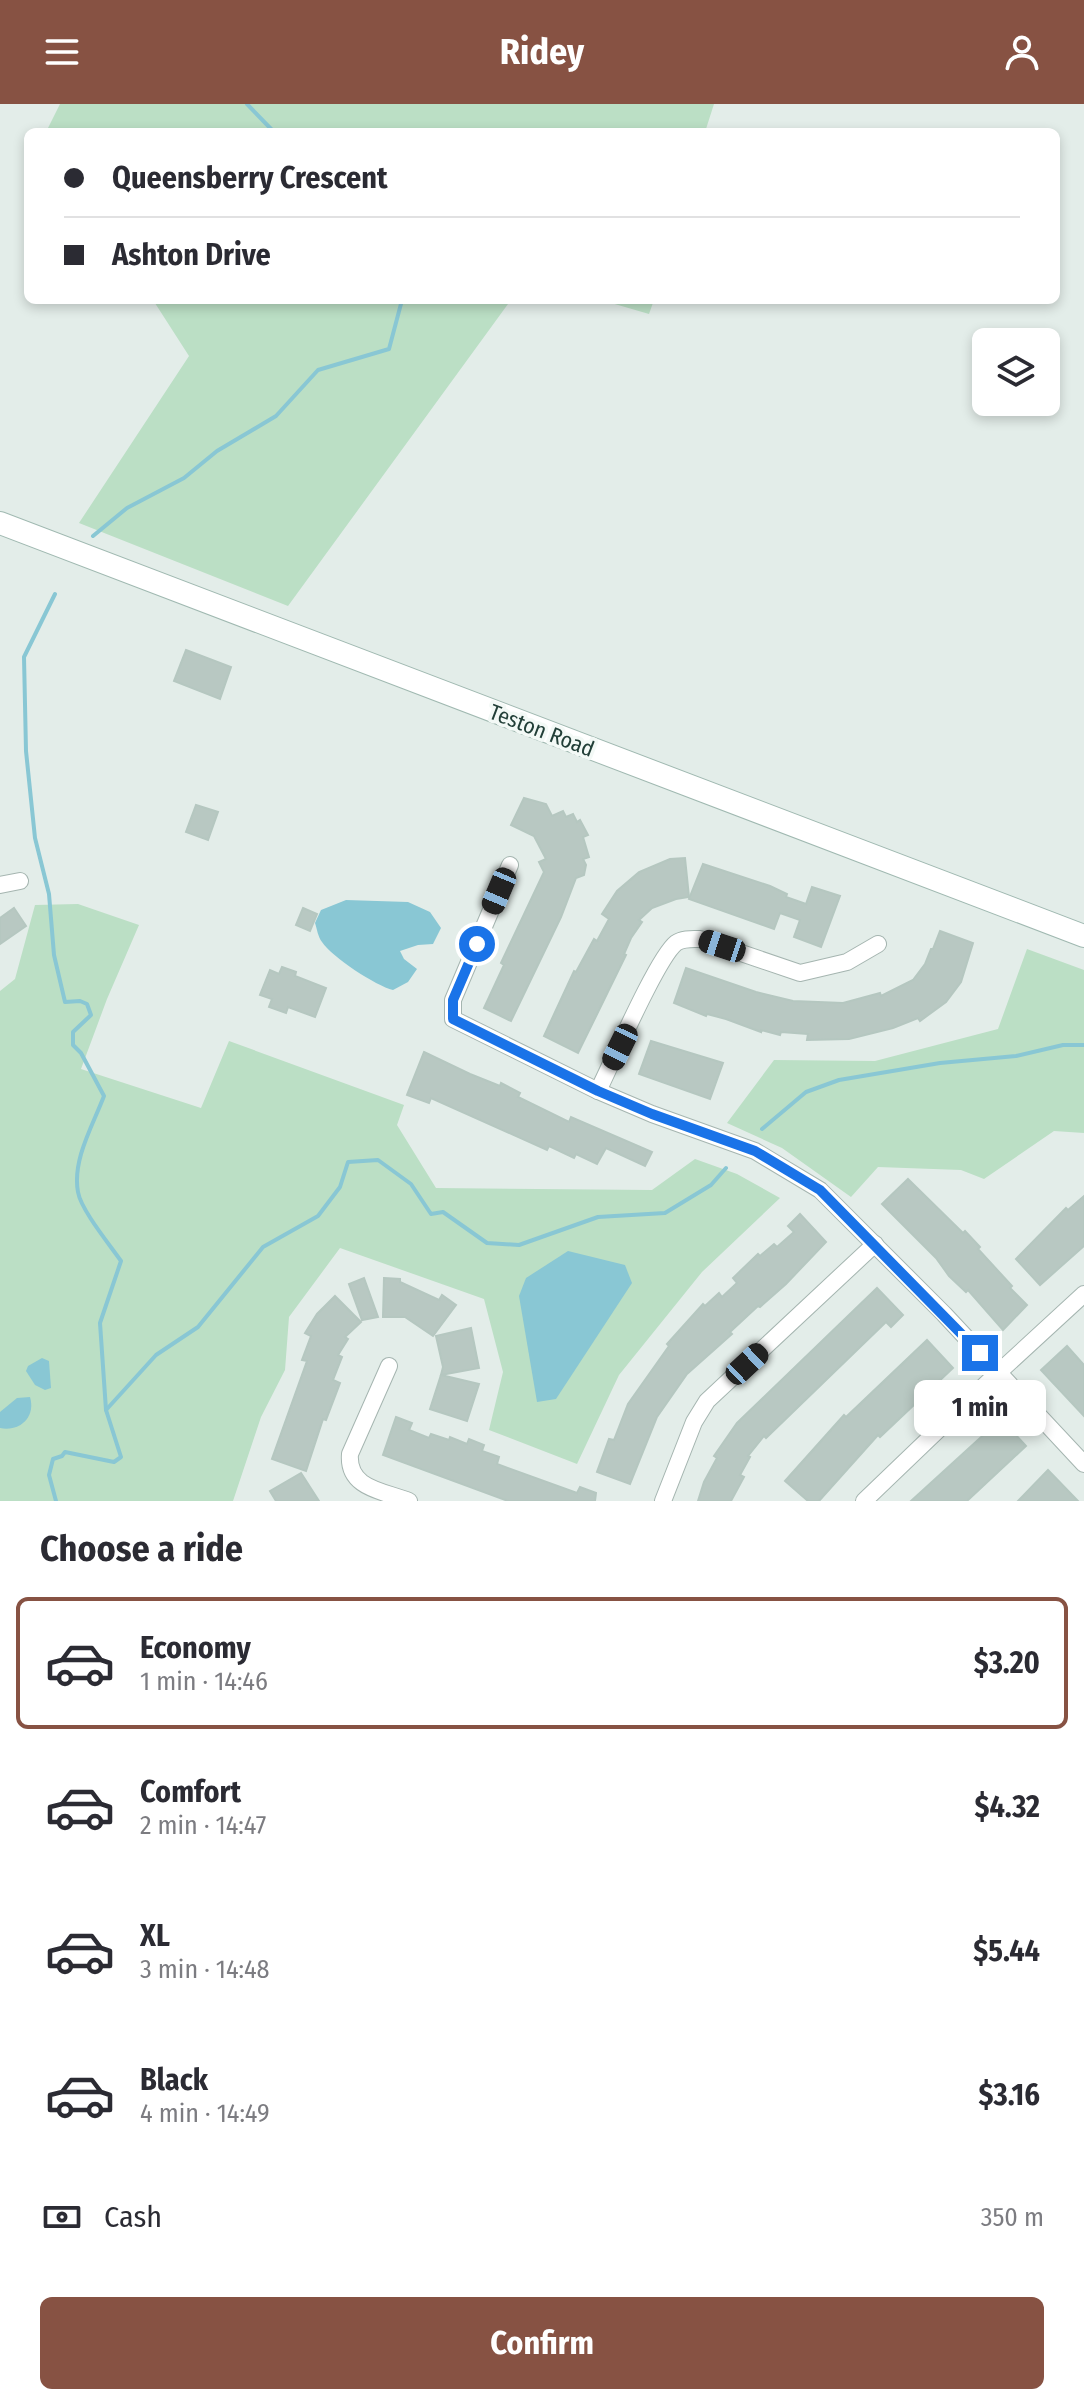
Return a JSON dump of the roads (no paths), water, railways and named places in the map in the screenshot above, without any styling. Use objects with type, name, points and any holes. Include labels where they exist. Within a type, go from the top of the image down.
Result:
[{"type":"main road","name":"Teston Road","points":[[0,523],[1084,936]]},
{"type":"street","points":[[510,865],[453,1000],[453,1019],[598,1091],[755,1151],[820,1190],[1084,1464]]},
{"type":"street","points":[[0,885],[20,881]]},
{"type":"street","points":[[598,1091],[662,963],[676,943],[700,939],[800,973],[847,962],[878,944]]},
{"type":"street","points":[[663,1501],[694,1422],[707,1401],[875,1244]]},
{"type":"street","points":[[864,1501],[1084,1294]]},
{"type":"street","points":[[389,1366],[350,1454],[349,1466],[353,1477],[363,1485],[409,1501]]},
{"type":"water","points":[[346,900],[408,902],[430,912],[441,928],[433,944],[400,951],[404,959],[417,969],[408,982],[393,990],[385,987],[344,963],[322,942],[315,923],[321,910]]},
{"type":"water","points":[[568,1251],[625,1265],[632,1283],[556,1399],[537,1402],[519,1296],[526,1278]]},
{"type":"water","points":[[42,1358],[49,1361],[51,1388],[45,1390],[35,1385],[26,1371],[28,1366]]},
{"type":"water","points":[[30,1397],[31,1411],[25,1422],[14,1428],[0,1428],[0,1412],[17,1398]]},
{"type":"waterway","points":[[247,104],[270,128]]},
{"type":"waterway","points":[[93,536],[127,508],[184,478],[217,451],[276,416],[318,370],[389,349],[401,304]]},
{"type":"waterway","points":[[55,594],[24,657],[26,751],[35,838],[49,894],[54,955],[65,1002],[87,1004],[91,1015],[73,1032],[73,1045],[81,1053],[104,1096],[81,1155],[78,1192],[90,1218],[121,1261],[100,1323],[106,1410],[121,1457],[114,1462],[65,1452],[53,1459],[49,1475],[56,1501]]},
{"type":"waterway","points":[[762,1129],[806,1092],[839,1080],[940,1063],[1016,1056],[1063,1045],[1084,1045]]},
{"type":"waterway","points":[[106,1410],[156,1355],[198,1327],[263,1247],[318,1216],[340,1187],[348,1162],[378,1160],[411,1184],[431,1214],[443,1212],[487,1243],[519,1245],[598,1217],[665,1213],[711,1185],[726,1168]]}]
